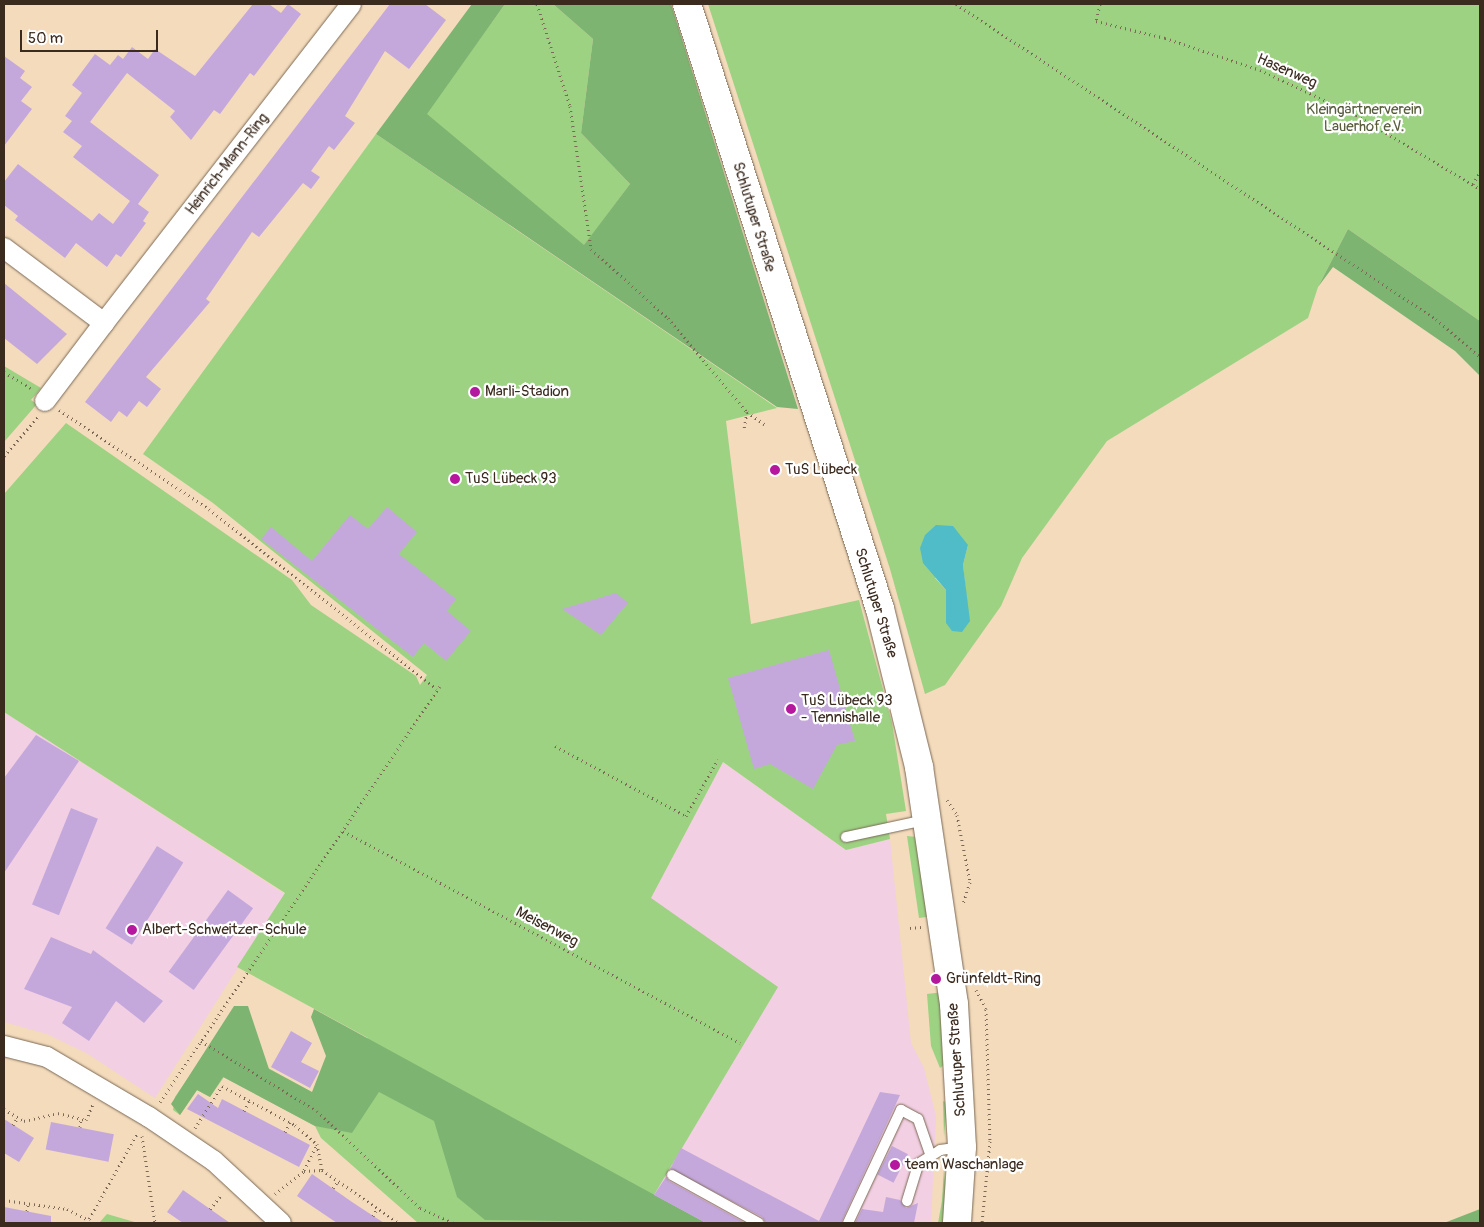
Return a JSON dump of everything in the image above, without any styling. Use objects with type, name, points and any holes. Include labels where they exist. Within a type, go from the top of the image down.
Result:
[{"type":"main road","name":"Schlutuper Straße","points":[[687,4],[880,609],[929,819],[954,1004],[962,1147],[957,1223]]},
{"type":"street","name":"Heinrich-Mann-Ring","points":[[45,401],[350,4]]},
{"type":"street","points":[[4,248],[104,324]]},
{"type":"street","points":[[4,1046],[47,1057],[153,1112],[214,1161],[281,1223]]},
{"type":"lane","points":[[846,837],[929,819]]},
{"type":"lane","points":[[848,1223],[901,1110],[918,1119],[930,1154]]},
{"type":"lane","points":[[907,1201],[918,1164],[930,1154],[962,1147]]},
{"type":"lane","points":[[672,1175],[759,1223]]},
{"type":"path","points":[[537,4],[570,106],[591,249],[668,318],[747,412],[767,426]]},
{"type":"path","points":[[956,4],[1436,319],[1480,357]]},
{"type":"path","name":"Hasenweg","points":[[1100,4],[1096,21],[1165,38],[1260,70],[1356,115],[1480,189]]},
{"type":"path","points":[[1473,184],[1480,172]]},
{"type":"path","points":[[4,372],[209,509],[437,690]]},
{"type":"path","points":[[4,456],[40,415],[45,401]]},
{"type":"path","points":[[744,429],[747,412]]},
{"type":"path","points":[[153,1112],[440,686]]},
{"type":"path","points":[[555,746],[686,816],[718,759]]},
{"type":"path","name":"Meisenweg","points":[[343,831],[740,1044]]},
{"type":"path","points":[[201,1041],[317,1111],[420,1208],[453,1223]]},
{"type":"path","points":[[193,1132],[222,1086],[250,1099],[290,1122],[316,1144],[322,1170]]},
{"type":"path","points":[[244,1111],[250,1099]]},
{"type":"path","points":[[4,1109],[24,1121],[58,1113],[86,1120],[94,1101]]},
{"type":"path","points":[[13,1124],[18,1117]]},
{"type":"path","points":[[80,1128],[81,1118]]},
{"type":"path","points":[[285,1132],[290,1122]]},
{"type":"path","points":[[4,1200],[68,1209],[88,1222],[141,1128],[155,1223]]},
{"type":"path","points":[[270,1198],[304,1171],[316,1144]]},
{"type":"path","points":[[304,1171],[322,1170],[399,1223]]},
{"type":"path","points":[[333,1188],[338,1180]]},
{"type":"path","points":[[210,1209],[225,1190]]},
{"type":"path","points":[[27,1211],[28,1203]]},
{"type":"path","points":[[372,1216],[377,1208]]},
{"type":"shaded area","name":"Albert-Schweitzer-Schule","points":[[4,712],[285,894],[155,1098],[88,1054],[47,1034],[4,1022]]},
{"type":"shaded area","points":[[723,762],[846,850],[890,839],[911,1043],[924,1068],[936,1116],[931,1223],[706,1223],[654,1195],[681,1148],[651,898]]},
{"type":"green space","points":[[472,4],[505,4],[427,114],[584,245],[630,184],[581,133],[593,39],[553,4],[671,4],[798,409],[777,407],[376,134]]},
{"type":"green space","points":[[505,4],[553,4],[593,39],[581,133],[630,184],[584,246],[426,114]]},
{"type":"green space","name":"Kleingärtnerverein Lauerhof e.V.","points":[[708,4],[1480,4],[1480,321],[1348,229],[1318,287],[1308,318],[1107,441],[1022,558],[1001,606],[945,685],[925,694],[890,569]],"holes":[[[968,545],[963,565],[969,621],[946,623],[946,590],[935,578]]]},
{"type":"green space","points":[[376,134],[777,408],[726,421],[751,624],[859,600],[892,723],[906,811],[886,814],[890,839],[846,850],[723,762],[651,898],[778,987],[654,1195],[706,1223],[418,1223],[321,1138],[315,1126],[224,1077],[210,1097],[197,1090],[180,1115],[173,1110],[175,1097],[215,1039],[330,1102],[368,1038],[237,967],[285,893],[4,712],[4,494],[66,423],[292,580],[311,605],[416,676],[420,685],[427,675],[213,503],[143,454]]},
{"type":"green space","points":[[1348,229],[1480,321],[1480,376],[1455,351],[1333,267],[1318,287]]},
{"type":"green space","points":[[4,366],[41,388],[31,400],[37,404],[4,442]]},
{"type":"green space","points":[[907,836],[917,837],[934,916],[919,918]]},
{"type":"green space","points":[[943,992],[948,1062],[940,1068],[931,1046],[927,994]]},
{"type":"green space","points":[[234,1006],[248,1006],[269,1069],[312,1092],[326,1056],[311,1017],[314,1009],[706,1223],[485,1220],[457,1197],[434,1121],[379,1092],[352,1133],[315,1126],[223,1077],[210,1097],[197,1090],[180,1115],[171,1104]]},
{"type":"green space","points":[[943,1101],[947,1103],[944,1137]]},
{"type":"green space","points":[[944,1169],[948,1223],[938,1223],[942,1201]]},
{"type":"green space","points":[[1480,1209],[1480,1223],[1444,1223]]},
{"type":"green space","points":[[107,1214],[138,1223],[99,1223]]},
{"type":"water","points":[[936,525],[953,526],[968,545],[963,565],[970,621],[962,632],[952,631],[946,623],[946,590],[923,563],[920,548],[925,535]]},
{"type":"building","points":[[253,4],[269,4],[281,13],[288,4],[301,14],[254,76],[250,73],[220,114],[214,110],[191,140],[170,117],[175,111],[127,73],[90,122],[159,175],[138,204],[149,212],[143,221],[146,223],[121,257],[116,254],[107,267],[76,243],[65,258],[15,220],[18,216],[4,205],[4,182],[18,164],[92,221],[99,213],[113,224],[130,201],[73,157],[82,146],[63,132],[72,121],[65,116],[82,93],[72,85],[95,54],[110,65],[118,55],[123,59],[132,47],[148,59],[155,49],[195,76]]},
{"type":"building","points":[[390,4],[425,4],[446,20],[409,69],[385,51],[345,116],[355,123],[334,150],[329,146],[311,171],[320,177],[311,189],[303,183],[259,237],[252,232],[206,299],[210,302],[146,377],[161,389],[147,407],[139,401],[127,417],[119,411],[111,422],[85,402]]},
{"type":"building","points":[[4,56],[25,71],[20,78],[32,87],[21,101],[32,109],[4,146]]},
{"type":"building","points":[[4,283],[67,334],[37,364],[4,338]]},
{"type":"building","points":[[387,507],[417,532],[399,554],[456,599],[447,611],[471,631],[446,661],[424,643],[413,657],[261,539],[271,527],[312,561],[350,515],[368,529]]},
{"type":"building","points":[[616,593],[628,603],[601,635],[562,609]]},
{"type":"building","name":"TuS Lübeck 93 - Tennishalle","points":[[829,650],[855,741],[837,745],[813,789],[770,764],[754,769],[728,678]]},
{"type":"building","points":[[36,735],[79,761],[4,873],[4,778]]},
{"type":"building","points":[[71,808],[98,819],[59,915],[32,904]]},
{"type":"building","points":[[157,846],[183,862],[132,945],[106,928]]},
{"type":"building","points":[[228,890],[253,908],[194,990],[169,972]]},
{"type":"building","points":[[51,937],[91,954],[93,950],[163,1001],[144,1023],[116,1001],[89,1041],[62,1023],[72,1007],[24,989]]},
{"type":"building","points":[[291,1031],[312,1043],[301,1062],[319,1071],[310,1088],[271,1067]]},
{"type":"building","points":[[880,1092],[900,1095],[841,1223],[766,1223],[762,1217],[670,1169],[681,1148],[819,1221]]},
{"type":"building","points":[[198,1094],[218,1108],[222,1099],[310,1145],[299,1167],[187,1109]]},
{"type":"building","points":[[4,1119],[34,1138],[19,1162],[4,1153]]},
{"type":"building","points":[[51,1122],[114,1134],[108,1162],[46,1149]]},
{"type":"building","name":"team Waschanlage","points":[[892,1146],[908,1154],[894,1183],[877,1175]]},
{"type":"building","points":[[312,1174],[384,1223],[337,1223],[297,1196]]},
{"type":"building","points":[[666,1177],[669,1181],[745,1223],[706,1223],[654,1195]]},
{"type":"building","points":[[183,1190],[230,1223],[183,1223],[167,1212]]},
{"type":"building","points":[[886,1197],[900,1200],[906,1208],[918,1203],[914,1223],[855,1223],[862,1209],[883,1212]]},
{"type":"building","points":[[4,1207],[51,1216],[51,1223],[4,1223]]},
{"type":"place","name":"Marli-Stadion","points":[[475,392]]},
{"type":"place","name":"TuS Lübeck","points":[[775,470]]},
{"type":"place","name":"TuS Lübeck 93","points":[[455,479]]},
{"type":"place","name":"TuS Lübeck 93 - Tennishalle","points":[[791,709]]},
{"type":"place","name":"Albert-Schweitzer-Schule","points":[[132,930]]},
{"type":"place","name":"Grünfeldt-Ring","points":[[936,979]]},
{"type":"place","name":"team Waschanlage","points":[[895,1165]]}]
